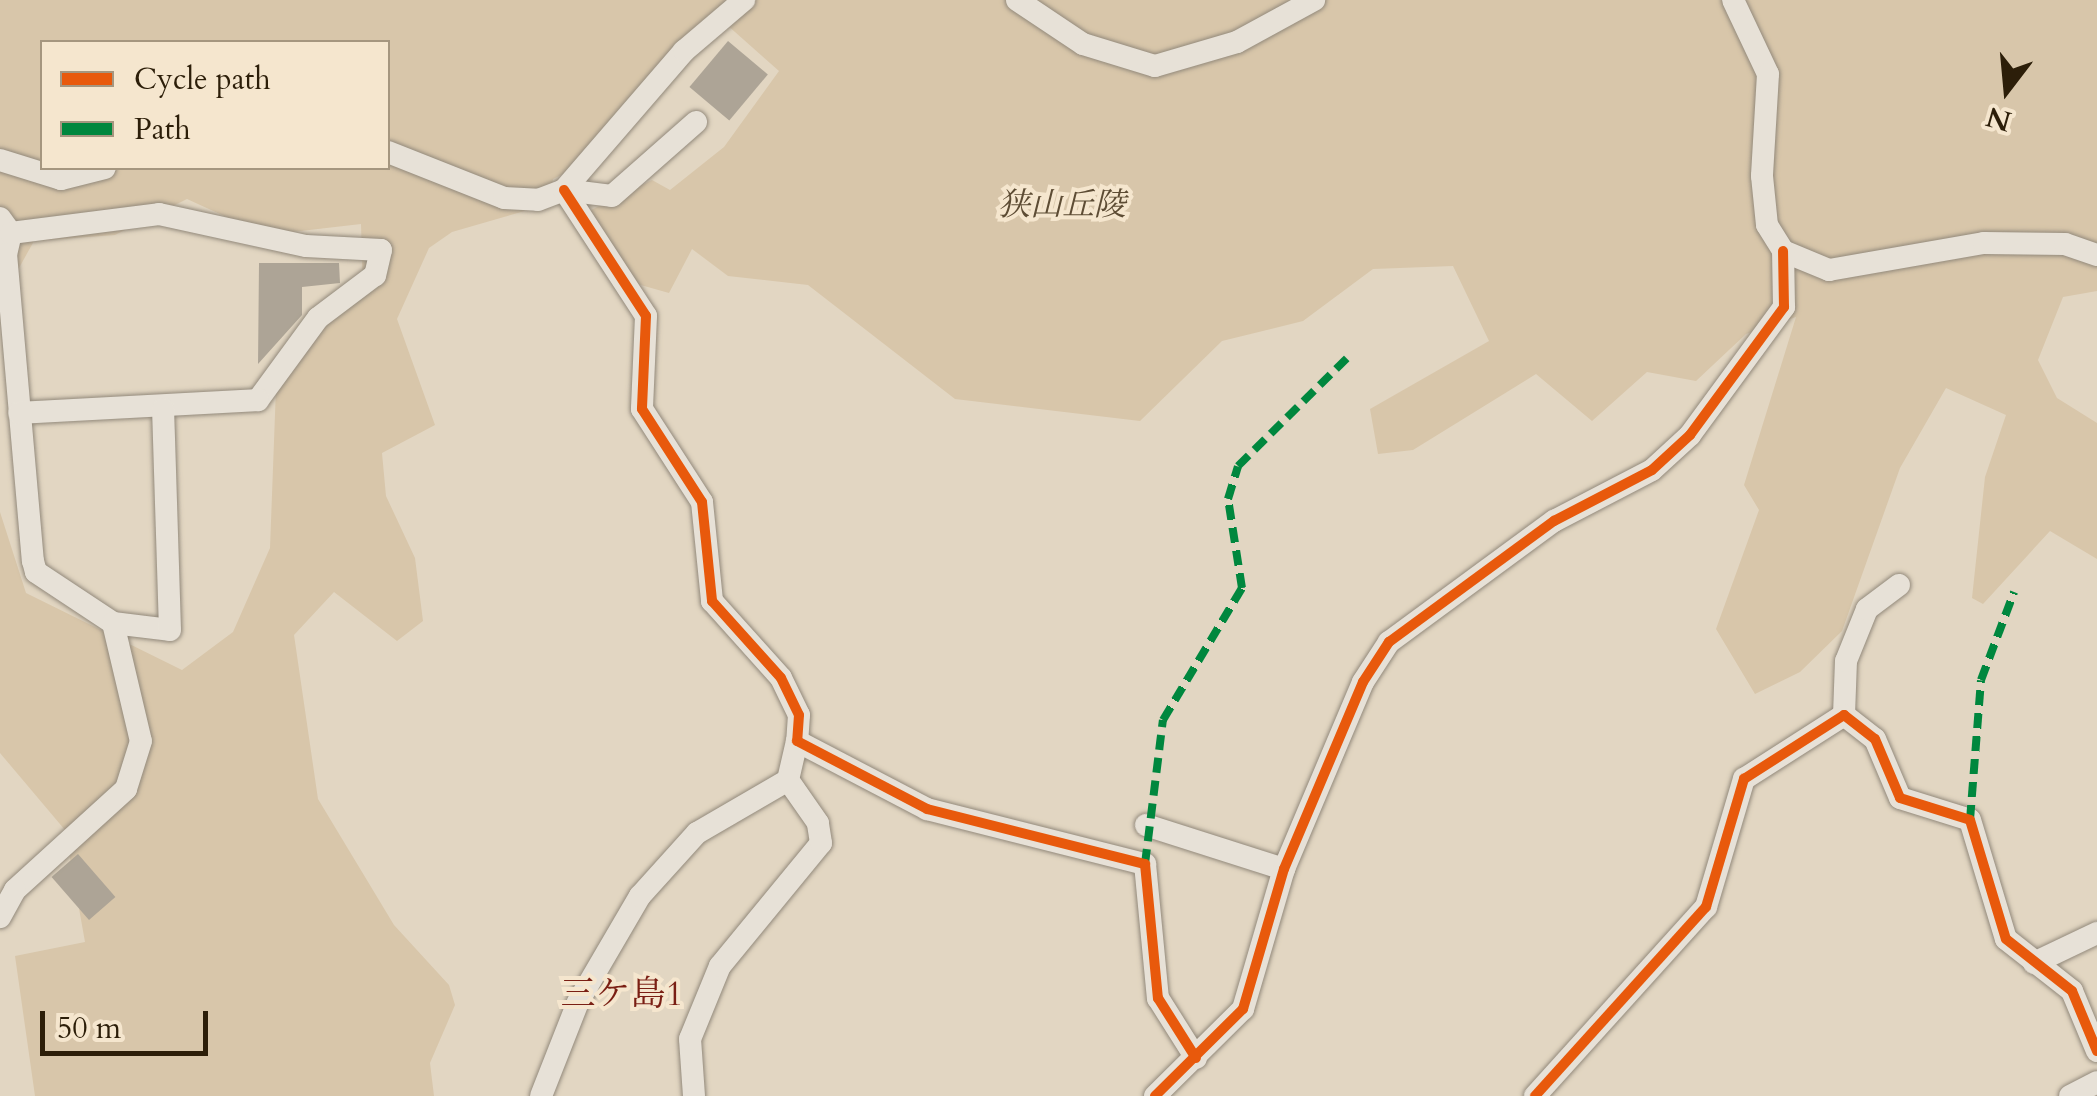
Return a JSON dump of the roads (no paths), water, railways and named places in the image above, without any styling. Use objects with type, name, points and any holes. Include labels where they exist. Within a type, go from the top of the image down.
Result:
[{"type":"street","points":[[390,153],[504,198],[538,200],[564,190],[684,51],[744,0]]},
{"type":"street","points":[[1017,0],[1083,44],[1154,66],[1238,42],[1314,0]]},
{"type":"street","points":[[1156,1096],[1243,1009],[1284,869],[1336,740],[1389,642],[1554,521],[1652,470],[1690,435],[1784,307],[1783,252],[1767,226],[1762,176],[1768,74],[1733,0]]},
{"type":"street","points":[[564,190],[612,196],[696,122]]},
{"type":"street","points":[[0,160],[61,179],[97,170]]},
{"type":"street","points":[[542,1096],[578,1002],[640,896],[697,834],[788,780],[799,715],[781,678],[712,601],[702,502],[642,410],[646,316],[564,190]]},
{"type":"street","points":[[19,413],[258,400],[318,318],[375,275],[382,250],[306,246],[159,214],[6,225],[19,413],[36,572],[113,623],[170,630],[164,408]]},
{"type":"street","points":[[1783,252],[1829,270],[1984,243],[2065,244],[2097,255]]},
{"type":"street","points":[[1844,715],[1846,661],[1868,609],[1899,584]]},
{"type":"street","points":[[0,916],[15,890],[105,814],[137,766],[141,741],[113,623]]},
{"type":"street","points":[[1844,715],[1874,739],[1900,798],[1970,820],[2006,940],[2072,991],[2097,1051]]},
{"type":"street","points":[[1535,1096],[1706,907],[1744,779],[1844,715]]},
{"type":"street","points":[[797,741],[927,810],[1145,864],[1158,998],[1196,1058]]},
{"type":"street","points":[[694,1096],[692,1030],[720,966],[822,843],[818,823],[788,780]]},
{"type":"street","points":[[1146,825],[1284,869]]},
{"type":"street","points":[[2034,963],[2097,932]]},
{"type":"street","points":[[2070,1096],[2097,1082]]},
{"type":"district","name":"三ケ島1","points":[[622,994]]},
{"type":"park label","name":"狭山丘陵","points":[[1062,205]]}]
